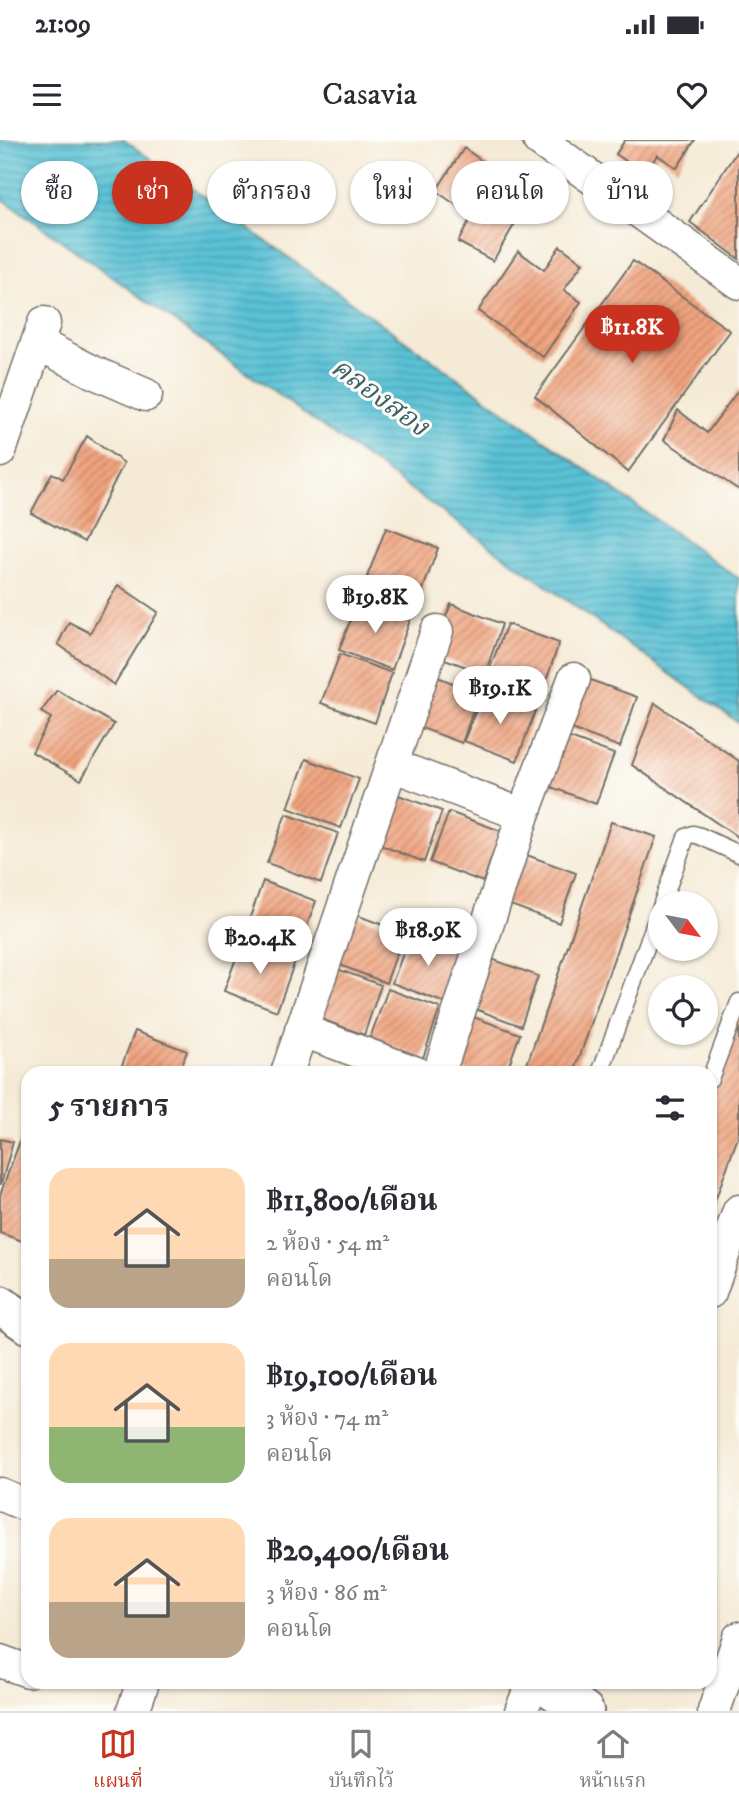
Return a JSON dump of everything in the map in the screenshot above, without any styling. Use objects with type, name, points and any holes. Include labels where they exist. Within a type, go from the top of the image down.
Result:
[{"type":"street","points":[[539,140],[739,283]]},
{"type":"street","points":[[0,451],[40,333],[93,372],[146,394]]},
{"type":"street","points":[[289,1066],[437,631]]},
{"type":"street","points":[[441,1066],[523,815],[574,679]]},
{"type":"street","points":[[392,765],[523,815]]},
{"type":"street","points":[[301,1030],[397,1066]]},
{"type":"street","points":[[717,1272],[739,1211]]},
{"type":"street","points":[[0,1494],[21,1503]]},
{"type":"street","points":[[714,1711],[739,1639]]},
{"type":"street","points":[[0,1661],[21,1668]]},
{"type":"street","points":[[132,1711],[140,1689]]},
{"type":"street","points":[[521,1711],[530,1689]]},
{"type":"lane","points":[[666,891],[686,837],[693,834],[700,836],[739,855]]},
{"type":"lane","points":[[603,1066],[648,942]]},
{"type":"lane","points":[[715,1066],[739,1002]]},
{"type":"water","name":"คลองสอง","points":[[0,140],[124,140],[153,161],[112,161],[112,224],[193,224],[193,189],[207,199],[207,224],[242,224],[739,579],[739,723],[38,224],[98,224],[98,161],[21,161],[21,212],[0,197]]},
{"type":"building","points":[[625,140],[695,140],[677,168],[673,165],[673,161],[666,161],[657,155],[653,161],[626,161],[616,154]]},
{"type":"building","points":[[464,148],[482,161],[456,161]]},
{"type":"building","points":[[739,148],[739,259],[690,222]]},
{"type":"building","points":[[451,168],[451,201],[437,189]]},
{"type":"building","points":[[468,224],[515,224],[493,261],[458,242]]},
{"type":"building","points":[[560,246],[583,263],[564,290],[581,302],[543,357],[478,311],[518,251],[544,270]]},
{"type":"building","points":[[633,261],[730,331],[628,472],[535,396]]},
{"type":"building","points":[[739,389],[739,490],[664,440],[678,410],[707,433]]},
{"type":"building","points":[[87,436],[124,463],[84,542],[31,513],[52,473],[63,479]]},
{"type":"building","points":[[386,528],[438,548],[420,597],[367,577]]},
{"type":"building","points":[[118,585],[158,612],[114,685],[58,644],[69,622],[90,633]]},
{"type":"building","points":[[358,601],[410,620],[392,670],[339,650]]},
{"type":"building","points":[[451,604],[502,624],[485,674],[431,654]]},
{"type":"building","points":[[507,624],[559,643],[542,693],[488,673]]},
{"type":"building","points":[[340,654],[392,673],[375,723],[321,703]]},
{"type":"building","points":[[427,673],[479,693],[462,743],[408,723]]},
{"type":"building","points":[[585,678],[637,697],[620,747],[566,727]]},
{"type":"building","points":[[57,690],[114,724],[81,780],[32,752],[51,718],[41,712]]},
{"type":"building","points":[[483,692],[535,711],[517,761],[464,741]]},
{"type":"building","points":[[655,703],[739,761],[739,838],[632,765]]},
{"type":"building","points":[[562,735],[614,754],[596,804],[543,784]]},
{"type":"building","points":[[306,759],[359,779],[341,828],[288,808]]},
{"type":"building","points":[[390,792],[442,811],[424,862],[370,841]]},
{"type":"building","points":[[449,812],[501,831],[483,882],[430,862]]},
{"type":"building","points":[[286,814],[338,833],[321,883],[267,863]]},
{"type":"building","points":[[611,822],[656,837],[576,1066],[526,1066]]},
{"type":"building","points":[[524,854],[576,873],[559,923],[505,903]]},
{"type":"building","points":[[263,881],[316,901],[298,951],[245,931]]},
{"type":"building","points":[[351,913],[404,933],[386,983],[332,962]]},
{"type":"building","points":[[411,933],[463,953],[445,1003],[392,983]]},
{"type":"building","points":[[242,942],[295,961],[277,1011],[224,991]]},
{"type":"building","points":[[486,957],[538,976],[521,1026],[467,1006]]},
{"type":"building","points":[[329,966],[381,985],[364,1035],[310,1015]]},
{"type":"building","points":[[388,989],[440,1008],[423,1058],[370,1038]]},
{"type":"building","points":[[739,1010],[739,1134],[717,1195],[717,1069]]},
{"type":"building","points":[[468,1015],[520,1034],[509,1066],[449,1064]]},
{"type":"building","points":[[135,1031],[187,1051],[182,1066],[122,1066]]},
{"type":"building","points":[[21,1138],[21,1240],[0,1233],[0,1195]]},
{"type":"building","points":[[0,1139],[13,1142],[1,1184],[0,1184]]}]
